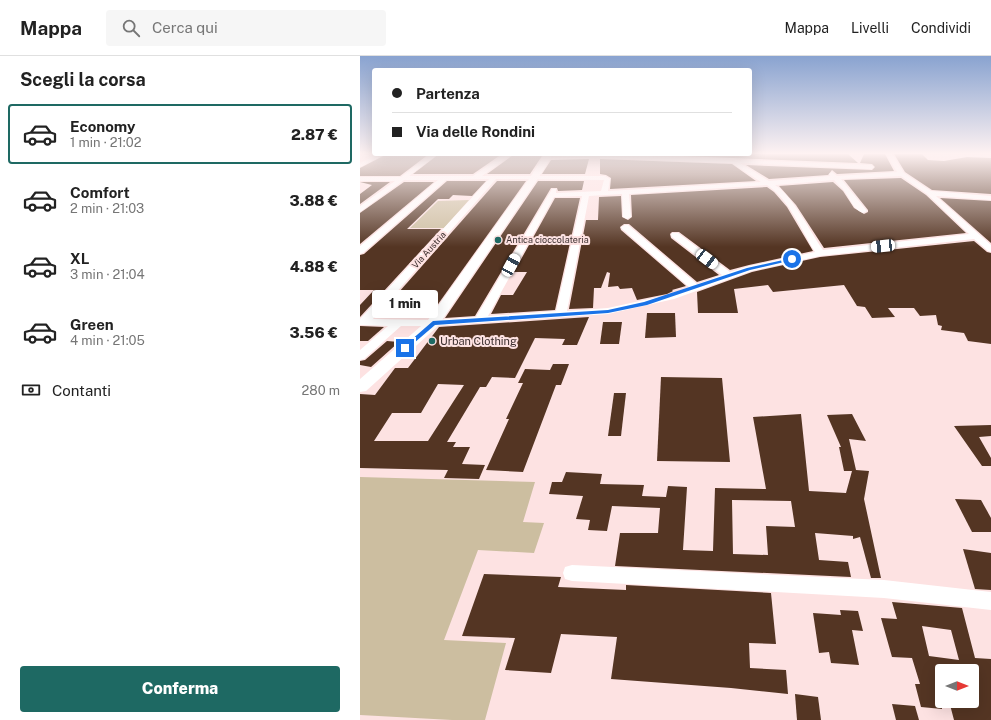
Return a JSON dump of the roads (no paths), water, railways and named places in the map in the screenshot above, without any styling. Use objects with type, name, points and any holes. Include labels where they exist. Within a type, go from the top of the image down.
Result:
[{"type":"street","points":[[360,210],[393,185]]},
{"type":"street","points":[[360,251],[436,185]]},
{"type":"street","name":"Via Austria","points":[[362,322],[488,185]]},
{"type":"street","points":[[360,387],[433,323],[529,185]]},
{"type":"street","points":[[480,320],[550,195],[557,185]]},
{"type":"street","points":[[604,193],[606,185]]},
{"type":"street","points":[[550,195],[735,185]]},
{"type":"street","points":[[770,185],[777,189],[791,207],[820,253]]},
{"type":"street","points":[[842,185],[863,211]]},
{"type":"street","points":[[918,185],[929,193],[991,249]]},
{"type":"street","points":[[625,192],[627,217]]},
{"type":"street","points":[[929,193],[991,198]]},
{"type":"street","points":[[561,315],[586,194]]},
{"type":"street","points":[[625,227],[695,287]]},
{"type":"street","points":[[675,235],[729,276]]},
{"type":"street","points":[[362,322],[433,323],[608,311],[670,297],[749,269],[820,253],[976,236]]},
{"type":"street","points":[[360,356],[399,322]]},
{"type":"street","points":[[572,573],[884,589],[991,601]]},
{"type":"place","name":"Antica cioccolateria","points":[[498,240]]},
{"type":"place","name":"Urban Clothing","points":[[432,341]]}]
